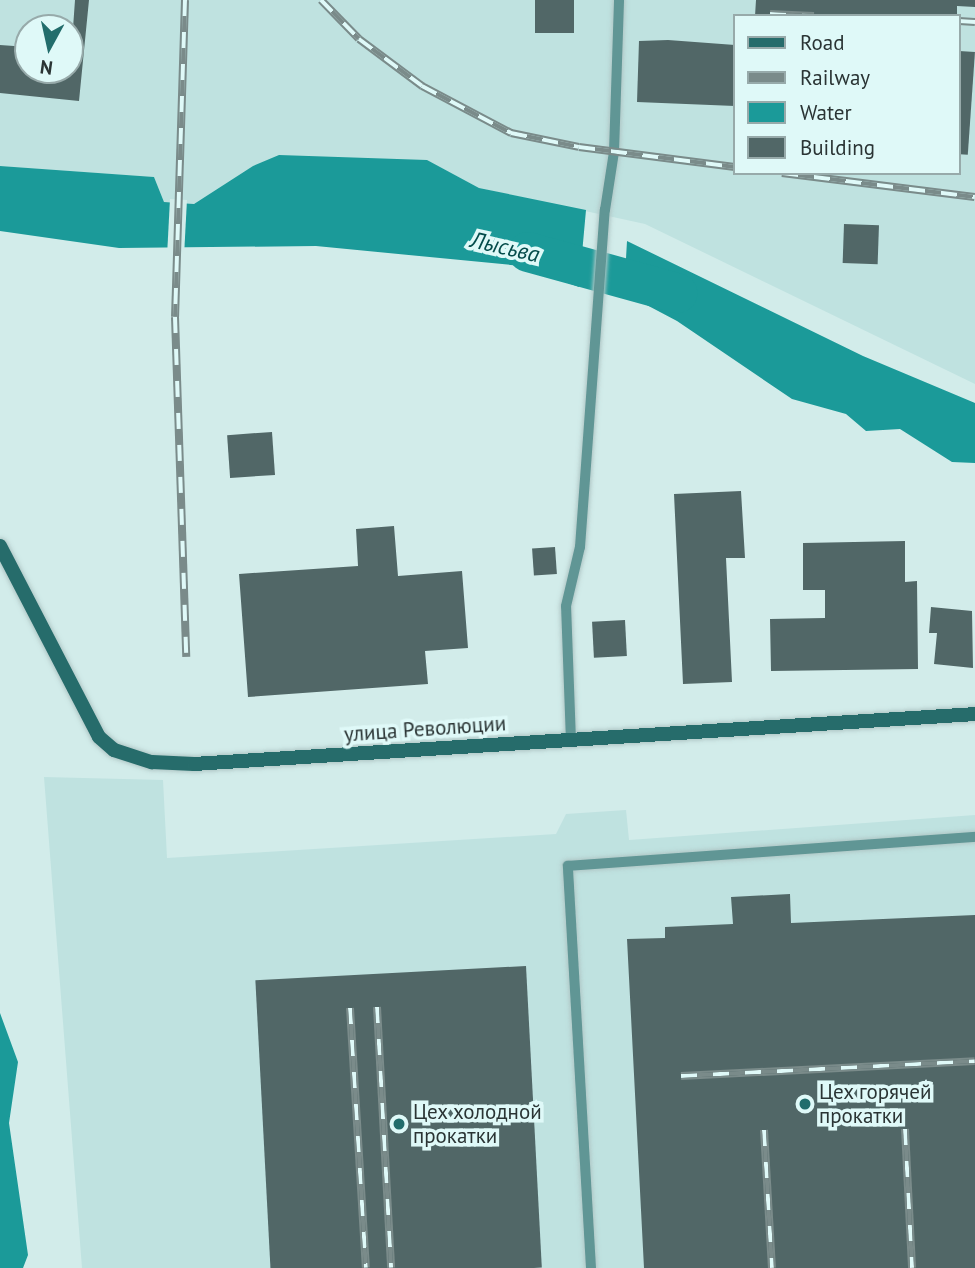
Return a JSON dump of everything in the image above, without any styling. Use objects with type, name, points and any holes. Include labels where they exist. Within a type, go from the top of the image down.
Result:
[{"type":"street","name":"улица Революции","points":[[0,546],[99,737],[130,757],[194,764],[975,714]]},
{"type":"lane","points":[[571,741],[566,606],[580,547],[605,210],[614,152],[619,0]]},
{"type":"lane","points":[[592,1268],[568,866],[975,838]]},
{"type":"shaded area","points":[[0,0],[975,0],[975,384],[645,224],[479,188],[426,160],[253,166],[194,204],[164,202],[154,177],[0,166]]},
{"type":"shaded area","points":[[44,777],[163,780],[167,858],[556,834],[566,814],[626,810],[629,840],[975,815],[975,1268],[82,1268]]},
{"type":"water","points":[[279,155],[427,160],[479,188],[586,210],[579,287],[522,266],[316,246],[119,248],[0,231],[0,166],[154,177],[164,202],[194,204],[253,166]]},
{"type":"water","points":[[627,241],[863,356],[975,403],[975,463],[952,462],[900,429],[866,431],[846,414],[792,399],[677,321],[624,293]]},
{"type":"water","points":[[0,1013],[18,1062],[9,1123],[28,1255],[23,1268],[0,1268]]},
{"type":"pier","points":[[170,199],[187,200],[184,252],[167,251]]},
{"type":"building","points":[[75,0],[89,0],[84,50],[84,14],[74,14]]},
{"type":"building","points":[[535,0],[574,0],[574,33],[535,33]]},
{"type":"building","points":[[756,0],[975,0],[975,7],[957,6],[957,14],[755,14]]},
{"type":"building","points":[[668,40],[734,45],[734,106],[637,102],[639,41]]},
{"type":"building","points":[[0,45],[14,46],[14,84],[81,84],[79,101],[0,93]]},
{"type":"building","points":[[961,51],[975,52],[968,155],[961,154]]},
{"type":"building","points":[[844,224],[879,225],[878,264],[843,263]]},
{"type":"building","points":[[272,432],[275,475],[230,478],[227,435]]},
{"type":"building","points":[[741,491],[745,558],[726,558],[732,682],[683,684],[674,494]]},
{"type":"building","points":[[394,526],[398,576],[462,571],[468,648],[425,651],[428,684],[248,697],[239,574],[358,566],[356,529]]},
{"type":"building","points":[[905,541],[905,582],[917,581],[918,669],[771,671],[770,619],[825,618],[825,590],[803,590],[803,543]]},
{"type":"building","points":[[555,547],[557,574],[534,576],[532,549]]},
{"type":"building","points":[[931,607],[972,611],[973,668],[934,664],[937,633],[929,633]]},
{"type":"building","points":[[625,620],[627,656],[594,658],[592,622]]},
{"type":"building","name":"Цех горячей прокатки","points":[[790,894],[791,923],[975,915],[975,1268],[644,1268],[627,939],[665,938],[665,927],[733,924],[731,897]]},
{"type":"building","name":"Цех холодной прокатки","points":[[526,966],[542,1268],[270,1268],[255,980]]},
{"type":"waterway","name":"Лысьва","points":[[528,252],[677,293]]},
{"type":"railway","points":[[185,0],[175,317],[186,657]]},
{"type":"railway","points":[[321,0],[359,39],[422,86],[511,133],[579,147],[734,167]]},
{"type":"railway","points":[[961,21],[975,22]]},
{"type":"railway","points":[[798,175],[975,197]]},
{"type":"railway","points":[[377,1007],[391,1268]]},
{"type":"railway","points":[[350,1008],[366,1268]]},
{"type":"railway","points":[[681,1076],[975,1061]]},
{"type":"railway","points":[[905,1129],[912,1268]]},
{"type":"railway","points":[[764,1130],[772,1268]]},
{"type":"place","name":"Цех горячей прокатки","points":[[805,1104]]},
{"type":"place","name":"Цех холодной прокатки","points":[[399,1124]]}]
